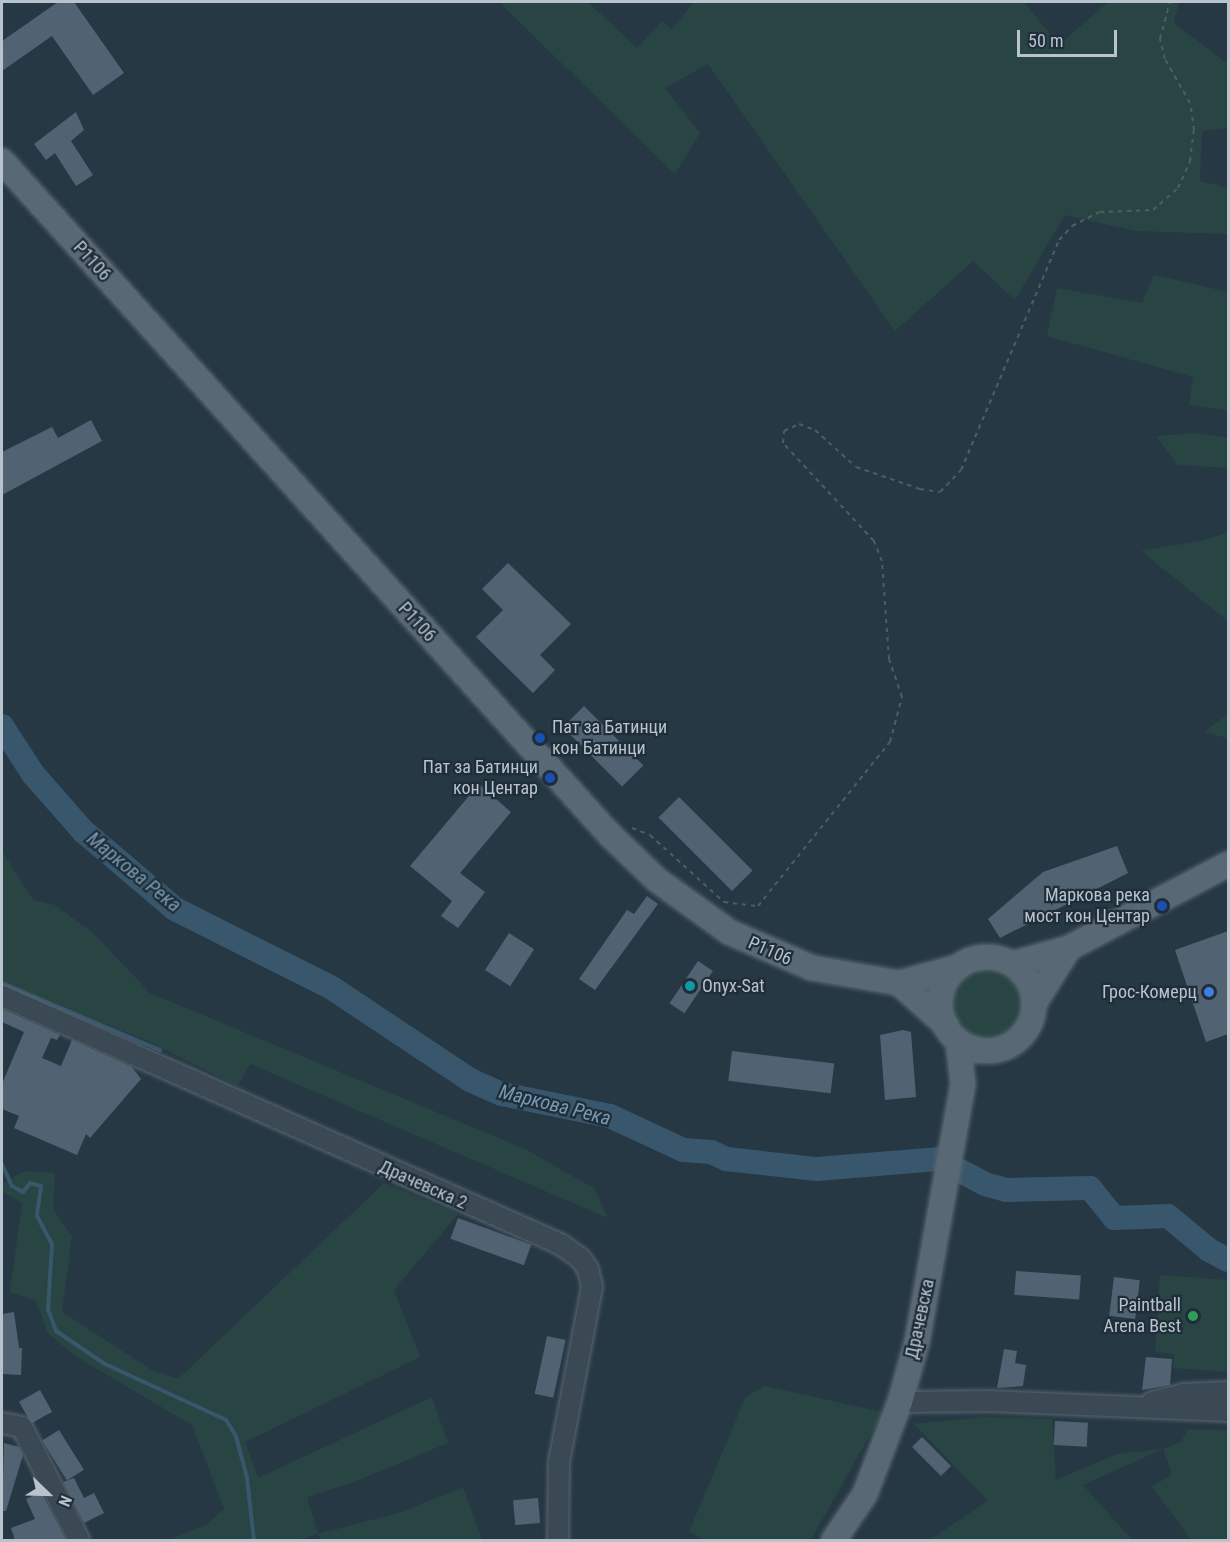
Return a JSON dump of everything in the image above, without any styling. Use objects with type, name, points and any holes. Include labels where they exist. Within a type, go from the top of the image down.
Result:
[{"type":"main road","name":"P1106","points":[[2,161],[609,834],[685,902],[755,946],[812,968],[899,983]]},
{"type":"main road","points":[[1012,964],[1068,948],[1228,864]]},
{"type":"main road","points":[[899,983],[952,1033],[973,1048],[989,1050],[1001,1048],[1021,1036],[1034,1004],[1068,948]]},
{"type":"main road","points":[[899,983],[958,967],[984,957],[1012,964],[1026,977],[1034,1004]]},
{"type":"main road","points":[[952,1033],[941,1008],[942,990],[958,967]]},
{"type":"main road","name":"Драчевска","points":[[834,1540],[865,1494],[900,1402],[929,1274],[963,1084],[952,1033]]},
{"type":"main road","name":"Драчевска","points":[[963,1084],[989,1050]]},
{"type":"street","name":"Драчевска 2","points":[[2,996],[153,1060],[572,1251],[588,1269],[592,1287],[560,1450],[558,1540]]},
{"type":"street","points":[[1130,1407],[1224,1387]]},
{"type":"street","points":[[900,1402],[989,1401],[1228,1411]]},
{"type":"street","points":[[2,1423],[22,1427],[79,1540]]},
{"type":"path","points":[[609,834],[627,827],[650,835],[724,902],[758,906],[890,742],[902,698],[889,659],[882,561],[874,541],[783,443],[784,431],[799,424],[815,430],[856,467],[920,489],[940,492],[961,470],[1059,240],[1072,226],[1100,213],[1153,210],[1178,188],[1190,160],[1194,130],[1190,103],[1165,60],[1160,39],[1170,2]]},
{"type":"green space","points":[[499,2],[588,2],[637,48],[662,21],[672,29],[694,2],[1024,2],[1059,45],[1108,2],[1179,2],[1174,23],[1228,64],[1228,128],[1202,131],[1200,181],[1228,188],[1228,234],[1136,231],[1065,215],[1015,300],[973,261],[895,331],[708,64],[665,88],[700,133],[675,174]]},
{"type":"green space","points":[[1154,275],[1228,292],[1228,410],[1189,405],[1193,377],[1047,336],[1057,288],[1142,303]]},
{"type":"green space","points":[[1197,433],[1228,438],[1228,468],[1178,465],[1156,436]]},
{"type":"green space","points":[[1228,532],[1228,621],[1141,551],[1205,540]]},
{"type":"green space","points":[[1228,714],[1228,738],[1204,732]]},
{"type":"green space","points":[[2,851],[33,900],[55,905],[94,934],[150,993],[525,1149],[595,1189],[608,1218],[250,1064],[238,1086],[143,1039],[2,984]]},
{"type":"green space","points":[[988,963],[1003,966],[1016,975],[1025,988],[1028,1003],[1025,1018],[1016,1031],[1003,1040],[988,1043],[973,1040],[960,1031],[951,1018],[948,1003],[951,988],[960,975],[973,966]]},
{"type":"green space","points":[[24,1171],[55,1173],[53,1209],[72,1236],[62,1312],[152,1370],[178,1379],[384,1183],[458,1214],[394,1290],[420,1357],[245,1442],[258,1478],[432,1397],[448,1443],[354,1482],[307,1497],[318,1534],[297,1540],[169,1540],[206,1525],[224,1509],[192,1425],[75,1356],[48,1333],[36,1301],[10,1292],[22,1203],[2,1191],[2,1184]]},
{"type":"green space","name":"Paintball Arena Best","points":[[1160,1275],[1228,1280],[1228,1372],[1173,1368],[1174,1354],[1155,1352]]},
{"type":"green space","points":[[764,1386],[883,1412],[811,1540],[705,1540],[689,1532],[745,1398]]},
{"type":"green space","points":[[984,1417],[1052,1419],[1056,1480],[1117,1454],[1163,1449],[1083,1485],[1132,1540],[929,1540],[988,1501],[914,1424]]},
{"type":"green space","points":[[1188,1429],[1228,1430],[1228,1540],[1191,1540],[1152,1487],[1172,1474],[1163,1449],[1181,1442]]},
{"type":"green space","points":[[463,1487],[482,1540],[320,1540],[318,1534],[401,1512]]},
{"type":"building","points":[[58,2],[74,2],[124,73],[93,95],[52,36],[2,71],[2,41]]},
{"type":"building","points":[[76,112],[84,130],[71,141],[93,175],[76,186],[55,153],[46,160],[34,144]]},
{"type":"building","points":[[91,420],[102,441],[2,495],[2,452],[52,427],[58,438]]},
{"type":"building","points":[[508,563],[571,624],[540,655],[555,670],[533,693],[476,637],[503,610],[482,589]]},
{"type":"building","points":[[584,706],[643,765],[622,787],[563,727]]},
{"type":"building","points":[[479,784],[511,812],[460,873],[485,892],[458,928],[441,916],[452,901],[410,866]]},
{"type":"building","points":[[679,797],[753,871],[732,891],[658,818]]},
{"type":"building","points":[[1117,846],[1128,873],[1000,938],[988,919],[1043,872]]},
{"type":"building","points":[[647,896],[658,904],[595,990],[579,979],[627,910],[634,914]]},
{"type":"building","name":"Грос-Комерц","points":[[1228,931],[1228,1034],[1206,1042],[1175,950]]},
{"type":"building","points":[[509,933],[534,949],[510,986],[485,970]]},
{"type":"building","name":"Onyx-Sat","points":[[698,961],[713,971],[684,1013],[669,1003]]},
{"type":"building","points":[[2,1009],[60,1035],[57,1040],[51,1038],[42,1058],[61,1066],[72,1040],[132,1067],[141,1079],[90,1138],[86,1134],[77,1155],[14,1128],[19,1116],[2,1109],[2,1084],[24,1032],[2,1022]]},
{"type":"building","points":[[903,1030],[911,1032],[916,1097],[885,1100],[880,1035]]},
{"type":"building","points":[[732,1051],[834,1064],[831,1093],[728,1081]]},
{"type":"building","points":[[458,1218],[531,1245],[524,1265],[450,1239]]},
{"type":"building","points":[[1016,1271],[1081,1276],[1079,1299],[1014,1295]]},
{"type":"building","points":[[1114,1277],[1140,1280],[1135,1319],[1109,1316]]},
{"type":"building","points":[[14,1312],[19,1348],[22,1348],[21,1375],[2,1374],[2,1314]]},
{"type":"building","points":[[547,1336],[566,1340],[553,1398],[535,1394]]},
{"type":"building","points":[[1004,1349],[1017,1351],[1015,1363],[1026,1365],[1023,1386],[997,1388]]},
{"type":"building","points":[[1146,1357],[1172,1359],[1170,1385],[1142,1390]]},
{"type":"building","points":[[40,1390],[52,1412],[31,1424],[19,1402]]},
{"type":"building","points":[[1055,1421],[1088,1423],[1087,1447],[1054,1445]]},
{"type":"building","points":[[59,1430],[84,1470],[67,1480],[42,1441]]},
{"type":"building","points":[[922,1437],[951,1466],[941,1476],[912,1447]]},
{"type":"building","points":[[4,1443],[19,1447],[23,1455],[6,1511],[2,1511]]},
{"type":"building","points":[[74,1478],[84,1498],[94,1493],[104,1513],[84,1523],[63,1482]]},
{"type":"building","points":[[41,1492],[66,1540],[15,1540],[11,1528],[35,1519],[26,1499]]},
{"type":"building","points":[[538,1498],[540,1523],[515,1525],[513,1500]]},
{"type":"waterway","name":"Маркова Река","points":[[2,726],[33,774],[83,831],[175,909],[332,988],[470,1080],[502,1094],[610,1116],[683,1150],[711,1152],[726,1159],[817,1169],[938,1159],[985,1184],[1006,1190],[1090,1188],[1114,1218],[1168,1216],[1209,1250],[1228,1260]]},
{"type":"waterway","points":[[2,983],[160,1050]]},
{"type":"waterway","points":[[2,1164],[12,1186],[23,1192],[30,1183],[41,1186],[37,1216],[52,1244],[48,1309],[56,1331],[105,1364],[226,1420],[236,1436],[247,1478],[254,1540]]},
{"type":"place","name":"Пат за Батинци кон Батинци","points":[[540,738]]},
{"type":"place","name":"Пат за Батинци кон Центар","points":[[550,778]]},
{"type":"place","name":"Маркова река мост кон Центар","points":[[1162,906]]},
{"type":"place","name":"Onyx-Sat","points":[[690,986]]},
{"type":"place","name":"Грос-Комерц","points":[[1209,992]]},
{"type":"place","name":"Paintball Arena Best","points":[[1193,1316]]}]
